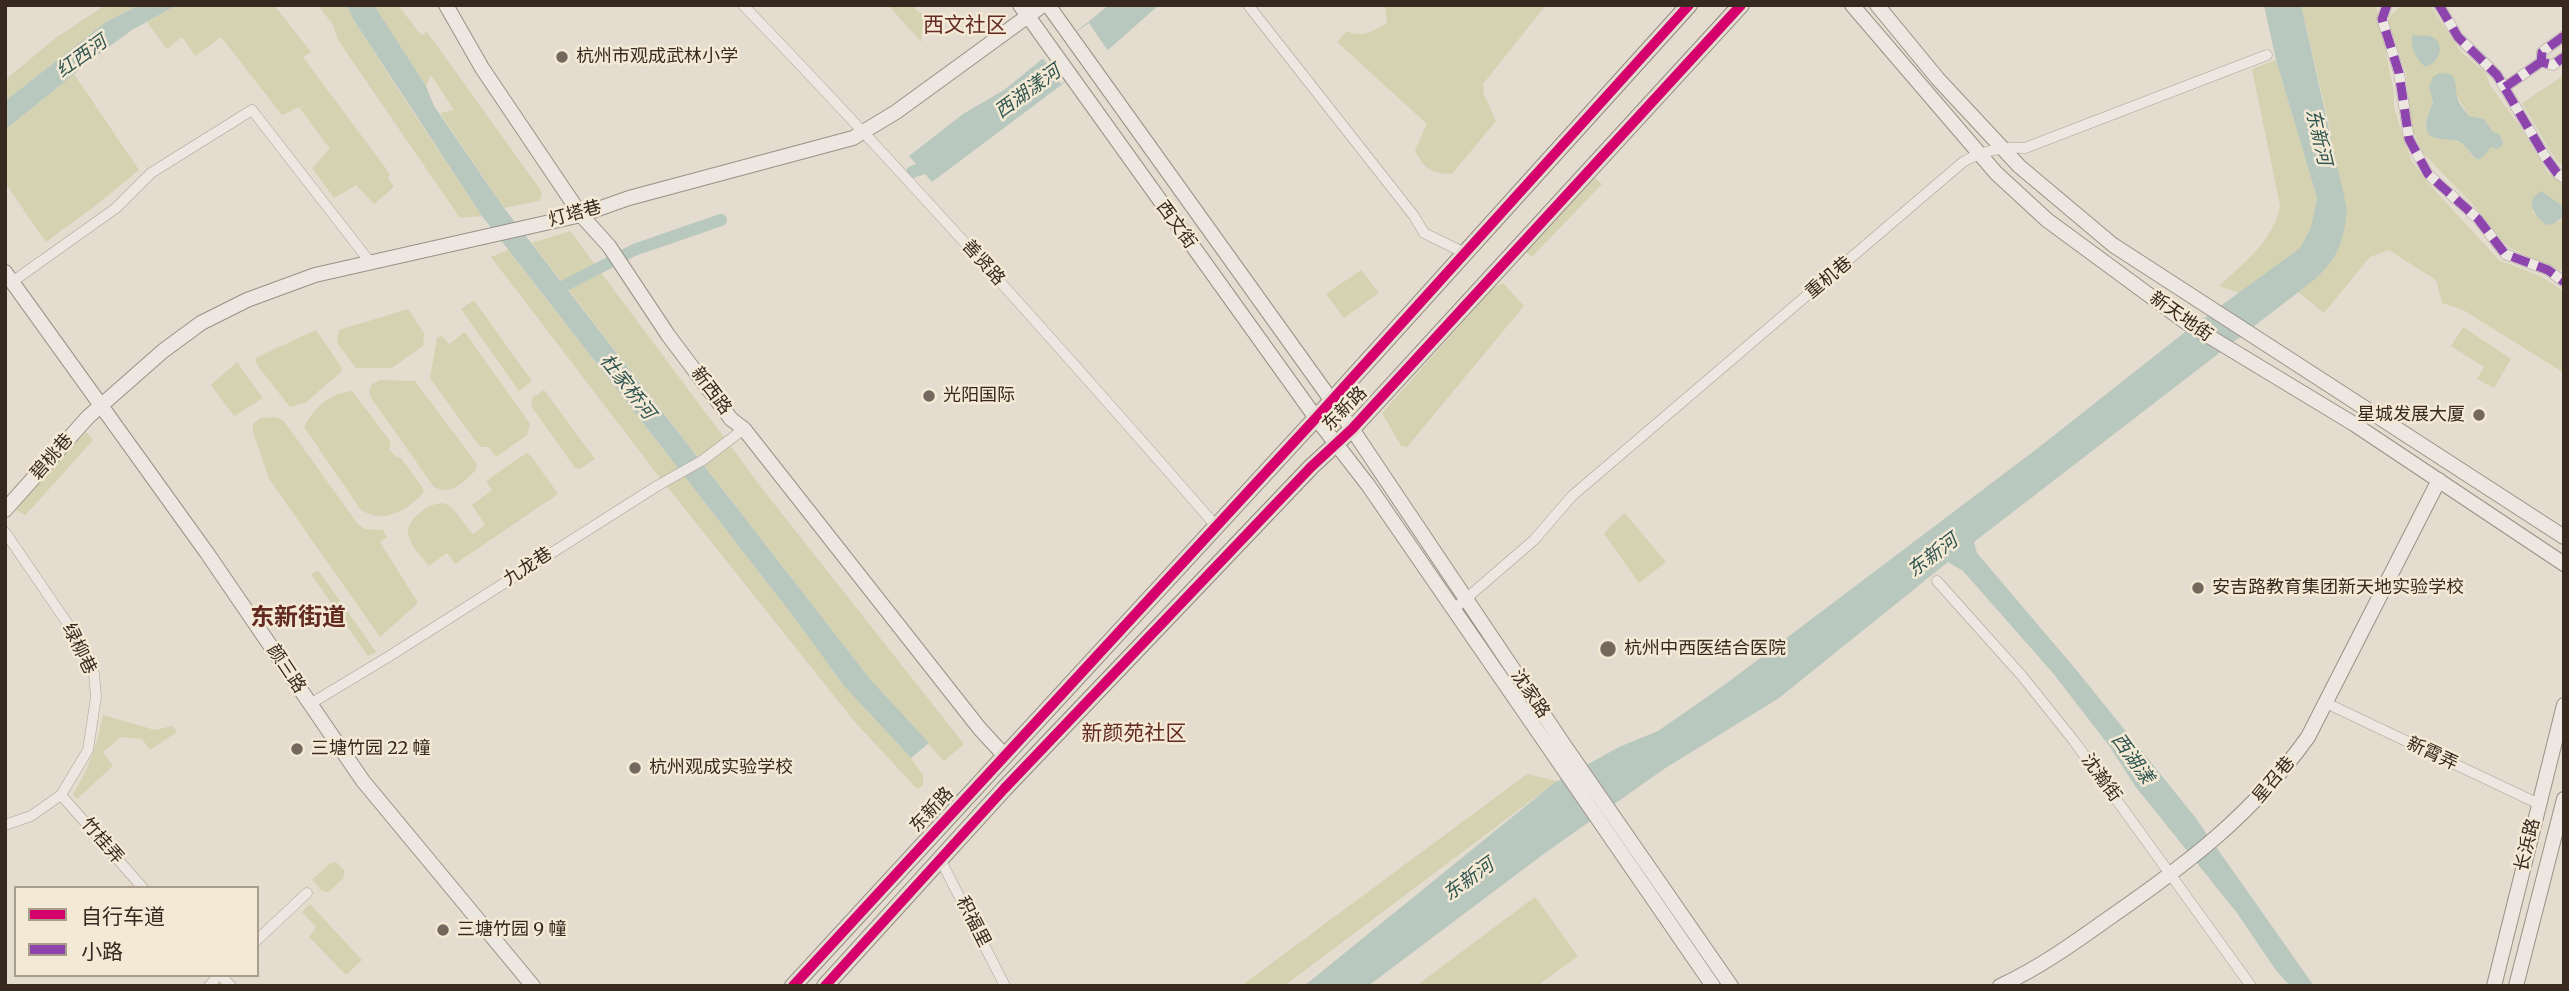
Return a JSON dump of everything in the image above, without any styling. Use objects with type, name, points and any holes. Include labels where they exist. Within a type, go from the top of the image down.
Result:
[{"type":"main road","name":"新西路","points":[[446,5],[482,68],[581,215],[609,246],[668,334],[731,419],[744,429],[980,729],[1005,756]]},
{"type":"main road","name":"灯塔巷","points":[[101,405],[163,351],[201,323],[247,300],[304,279],[581,215],[629,198],[724,171],[802,153],[864,133],[1024,11],[1045,5]]},
{"type":"main road","name":"西文街","points":[[1045,5],[1332,400]]},
{"type":"main road","name":"东新路","points":[[793,986],[1332,400],[1689,5]]},
{"type":"main road","name":"东新路","points":[[825,986],[940,859],[1352,429],[1741,5]]},
{"type":"main road","name":"新天地街","points":[[1852,5],[1996,173],[2047,220],[2187,323],[2297,388],[2564,564]]},
{"type":"main road","name":"新天地街","points":[[1877,5],[1938,79],[2019,166],[2113,245],[2564,537]]},
{"type":"main road","name":"西文街","points":[[1024,11],[1335,444]]},
{"type":"main road","name":"颜三路","points":[[9,277],[214,564],[363,781],[531,985]]},
{"type":"main road","name":"沈家路","points":[[1332,400],[1467,600],[1564,757]]},
{"type":"main road","name":"碧桃巷","points":[[5,510],[88,416],[101,405]]},
{"type":"main road","name":"沈家路","points":[[1335,444],[1368,485],[1454,610],[1564,757],[1713,986]]},
{"type":"main road","name":"星召巷","points":[[2000,986],[2068,947],[2215,840],[2253,805],[2285,769],[2308,737],[2439,480]]},
{"type":"main road","name":"长浜路","points":[[2494,986],[2564,705]]},
{"type":"main road","name":"长浜路","points":[[2516,986],[2561,824],[2564,799]]},
{"type":"main road","name":"沈家路","points":[[1606,818],[1731,986]]},
{"type":"street","name":"善贤路","points":[[743,5],[1067,355],[1216,526]]},
{"type":"street","points":[[1248,5],[1414,216],[1424,233],[1465,253]]},
{"type":"street","points":[[2387,5],[2382,19],[2399,73],[2409,139],[2428,174],[2478,219],[2505,254],[2548,270],[2564,282]]},
{"type":"street","points":[[2438,5],[2458,37],[2497,75],[2546,158],[2564,178]]},
{"type":"street","points":[[2541,62],[2542,52],[2564,36]]},
{"type":"street","name":"重机巷","points":[[1454,610],[1534,540],[1572,496],[1963,162],[1978,153],[2002,147],[2025,148],[2267,55]]},
{"type":"street","points":[[2505,87],[2541,62],[2553,65],[2564,57]]},
{"type":"street","points":[[9,277],[116,208],[151,173],[252,110],[370,262]]},
{"type":"street","name":"九龙巷","points":[[310,704],[657,486],[703,460],[744,429]]},
{"type":"street","name":"绿柳巷","points":[[5,533],[74,633],[94,674],[96,697],[88,750],[61,795],[31,816],[5,825]]},
{"type":"street","name":"沈瀚街","points":[[1937,581],[2001,652],[2065,730],[2251,986]]},
{"type":"street","name":"新霄弄","points":[[2326,703],[2539,804]]},
{"type":"street","name":"竹桂弄","points":[[61,795],[141,886]]},
{"type":"street","name":"积福里","points":[[940,859],[1005,986]]},
{"type":"street","points":[[259,938],[307,893]]},
{"type":"shaded area","points":[[105,5],[139,5],[106,22],[5,101],[5,80],[57,37]]},
{"type":"shaded area","points":[[177,5],[274,5],[311,52],[303,57],[390,174],[388,178],[394,187],[374,204],[356,185],[334,198],[312,168],[330,149],[299,107],[282,115],[221,37],[195,56],[182,37],[167,49],[147,22]]},
{"type":"shaded area","points":[[318,5],[347,5],[353,19],[482,216],[460,218],[338,40],[333,25]]},
{"type":"shaded area","points":[[374,5],[398,5],[421,35],[427,32],[540,189],[542,195],[539,201],[504,208],[440,113],[454,110],[431,75],[426,86]]},
{"type":"shaded area","points":[[888,5],[913,5],[917,11],[929,17],[922,29],[921,42]]},
{"type":"shaded area","points":[[1385,5],[1546,5],[1483,84],[1484,95],[1496,121],[1452,174],[1439,173],[1425,166],[1415,150],[1427,124],[1337,42],[1347,31],[1363,34],[1387,23]]},
{"type":"shaded area","points":[[2301,5],[2376,5],[2394,92],[2394,108],[2411,160],[2428,183],[2499,260],[2540,276],[2564,291],[2564,373],[2463,310],[2442,303],[2436,280],[2389,250],[2370,257],[2324,313],[2298,292],[2324,271],[2331,133]]},
{"type":"shaded area","points":[[2402,5],[2428,5],[2432,8],[2461,52],[2486,73],[2490,85],[2521,128],[2548,173],[2564,185],[2564,207],[2542,191],[2532,211],[2546,225],[2564,216],[2564,272],[2510,248],[2422,152],[2411,126],[2406,73],[2389,17]],"holes":[[[2457,96],[2469,116],[2489,127],[2493,133],[2499,134],[2503,140],[2502,145],[2491,147],[2473,157],[2463,144],[2426,130],[2433,98]]]},
{"type":"shaded area","points":[[2276,60],[2317,198],[2311,227],[2300,248],[2239,293],[2219,286],[2248,260],[2265,240],[2280,206],[2252,69]]},
{"type":"shaded area","points":[[74,74],[139,170],[46,242],[5,183],[5,130]]},
{"type":"shaded area","points":[[2564,75],[2564,167],[2556,160],[2522,103]]},
{"type":"shaded area","points":[[1594,177],[1602,184],[1532,257],[1526,252]]},
{"type":"shaded area","points":[[570,231],[764,491],[964,744],[944,761],[870,679],[532,243]]},
{"type":"shaded area","points":[[508,250],[793,616],[844,686],[911,758],[923,775],[923,785],[917,789],[854,721],[657,474],[491,257]]},
{"type":"shaded area","points":[[1361,270],[1379,293],[1344,318],[1326,294]]},
{"type":"shaded area","points":[[1503,283],[1524,306],[1407,447],[1401,446],[1382,413],[1494,287]]},
{"type":"shaded area","points":[[474,300],[532,381],[519,391],[461,309]]},
{"type":"shaded area","points":[[408,309],[424,333],[423,346],[392,368],[356,368],[337,343],[339,330]]},
{"type":"shaded area","points":[[2463,327],[2511,359],[2494,388],[2477,379],[2484,367],[2451,346]]},
{"type":"shaded area","points":[[316,330],[342,368],[341,372],[305,403],[290,407],[257,365],[255,358]]},
{"type":"shaded area","points":[[465,332],[530,424],[527,435],[496,457],[489,447],[480,447],[430,378],[437,338],[442,336],[449,344]]},
{"type":"shaded area","points":[[237,362],[263,398],[234,416],[211,385]]},
{"type":"shaded area","points":[[380,380],[415,381],[477,464],[476,470],[462,483],[447,490],[434,487],[371,398],[369,391],[372,384]]},
{"type":"shaded area","points":[[544,390],[595,459],[580,469],[575,468],[531,406],[533,397]]},
{"type":"shaded area","points":[[352,391],[391,442],[389,449],[396,457],[401,458],[424,490],[413,503],[389,515],[375,516],[361,510],[304,427],[330,398]]},
{"type":"shaded area","points":[[275,417],[284,421],[357,523],[365,529],[383,530],[387,537],[380,542],[418,603],[380,637],[269,479],[253,432],[253,424],[261,418]]},
{"type":"shaded area","points":[[86,432],[93,440],[32,508],[25,515],[14,509]]},
{"type":"shaded area","points":[[526,453],[558,494],[455,564],[447,553],[429,566],[416,551],[409,537],[411,522],[416,516],[429,507],[442,503],[455,511],[473,534],[485,525],[472,505],[492,490],[486,481]]},
{"type":"shaded area","points":[[1625,513],[1666,562],[1639,583],[1604,534]]},
{"type":"shaded area","points":[[318,570],[376,652],[368,656],[311,574]]},
{"type":"shaded area","points":[[103,715],[155,730],[172,726],[177,732],[150,750],[142,739],[121,737],[103,752],[113,766],[77,799],[73,794],[92,756]]},
{"type":"shaded area","points":[[1527,774],[1557,781],[1284,986],[1241,986]]},
{"type":"shaded area","points":[[336,862],[345,871],[343,878],[329,892],[322,891],[312,880],[330,863]]},
{"type":"shaded area","points":[[1535,897],[1578,956],[1537,986],[1416,986]]},
{"type":"shaded area","points":[[310,904],[362,960],[346,975],[309,937],[316,927],[302,912]]},
{"type":"water","name":"红西河","points":[[139,5],[177,5],[132,30],[5,130],[5,101],[106,22]]},
{"type":"water","name":"杜家桥河","points":[[347,5],[374,5],[426,86],[434,106],[504,208],[870,679],[929,743],[911,758],[844,686],[793,616],[482,216],[353,19]]},
{"type":"water","points":[[1109,5],[1159,5],[1108,50],[932,182],[909,156],[963,114],[1004,90]]},
{"type":"water","points":[[2264,5],[2301,5],[2347,209],[2342,239],[2335,256],[2314,280],[1974,542],[1977,553],[2078,672],[2195,817],[2314,986],[2290,986],[2275,969],[2237,913],[2135,786],[2110,747],[2052,672],[1963,571],[1948,562],[1779,698],[1664,769],[1545,853],[1368,986],[1304,986],[1554,783],[1619,747],[1658,731],[1727,683],[2038,448],[2185,332],[2300,248],[2311,227],[2317,198],[2276,60]]},
{"type":"water","points":[[2412,35],[2430,36],[2438,43],[2440,52],[2430,65],[2425,67],[2416,57]]},
{"type":"water","points":[[2439,73],[2451,74],[2458,99],[2469,116],[2484,119],[2493,132],[2499,134],[2503,141],[2502,146],[2497,149],[2491,147],[2478,160],[2460,142],[2429,134],[2426,125],[2433,103],[2429,86],[2433,77]]},
{"type":"water","points":[[2542,191],[2564,207],[2564,216],[2553,224],[2546,225],[2532,208],[2533,199]]},
{"type":"pier","points":[[1089,23],[1108,51],[1061,84],[1042,57]]},
{"type":"waterway","name":"西湖漾河","points":[[912,172],[934,159]]},
{"type":"waterway","name":"西湖漾河","points":[[554,291],[634,250],[721,220]]},
{"type":"marked path","points":[[2387,5],[2382,19],[2399,73],[2409,139],[2428,174],[2478,219],[2505,254],[2548,270],[2564,282]]},
{"type":"marked path","points":[[2439,5],[2458,37],[2497,75],[2546,158],[2564,178]]},
{"type":"marked path","points":[[2564,36],[2542,52],[2541,62],[2553,65],[2564,57]]},
{"type":"marked path","points":[[2505,87],[2541,62]]},
{"type":"cycle path","points":[[793,986],[1316,418],[1689,5]]},
{"type":"cycle path","points":[[825,986],[1004,789],[1311,467],[1352,429],[1741,5]]},
{"type":"place","name":"杭州市观成武林小学","points":[[562,57]]},
{"type":"place","name":"光阳国际","points":[[929,396]]},
{"type":"place","name":"星城发展大厦","points":[[2479,415]]},
{"type":"place","name":"安吉路教育集团新天地实验学校","points":[[2198,588]]},
{"type":"place","name":"杭州中西医结合医院","points":[[1608,649]]},
{"type":"place","name":"三塘竹园 22 幢","points":[[297,749]]},
{"type":"place","name":"杭州观成实验学校","points":[[635,768]]},
{"type":"place","name":"三塘竹园 9 幢","points":[[443,930]]},
{"type":"district","name":"西文社区","points":[[965,26]]},
{"type":"district","name":"东新街道","points":[[298,618]]},
{"type":"district","name":"新颜苑社区","points":[[1134,734]]},
{"type":"water label","name":"东新河","points":[[2318,137]]},
{"type":"water label","name":"东新河","points":[[1933,556]]},
{"type":"water label","name":"西湖漾","points":[[2132,759]]},
{"type":"water label","name":"东新河","points":[[1469,880]]}]
